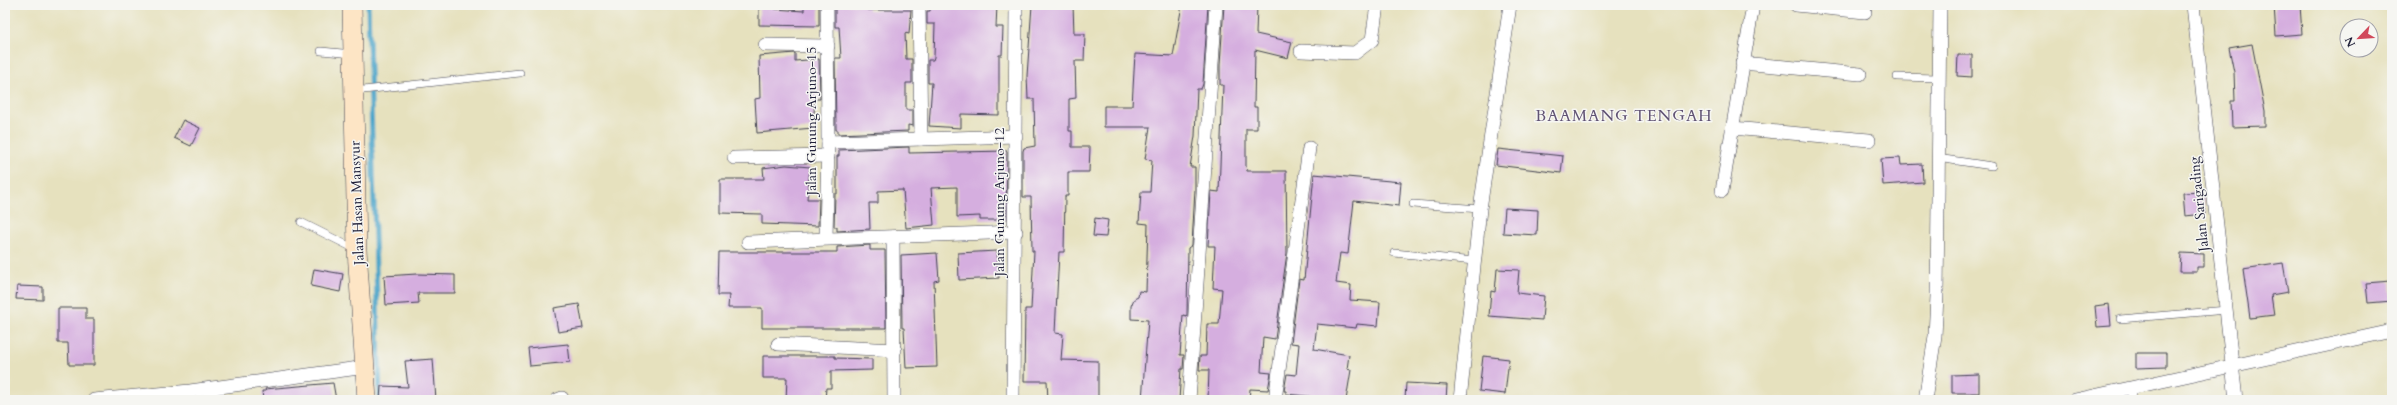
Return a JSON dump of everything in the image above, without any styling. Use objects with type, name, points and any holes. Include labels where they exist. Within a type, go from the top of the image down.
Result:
[{"type":"street","name":"Jalan Hasan Mansyur","points":[[352,5],[357,250],[368,400]]},
{"type":"street","name":"Jalan Gunung Arjuno-15","points":[[826,238],[828,156],[827,5]]},
{"type":"street","points":[[919,5],[921,138]]},
{"type":"street","name":"Jalan Gunung Arjuno-12","points":[[1013,400],[1016,232],[1016,5]]},
{"type":"street","points":[[1188,400],[1216,5]]},
{"type":"street","points":[[1301,51],[1355,53],[1372,40],[1377,5]]},
{"type":"street","points":[[1460,400],[1480,209],[1510,5]]},
{"type":"street","points":[[1722,191],[1742,63],[1753,5]]},
{"type":"street","points":[[1796,5],[1865,12]]},
{"type":"street","points":[[1925,400],[1935,336],[1937,296],[1937,158],[1940,5]]},
{"type":"street","name":"Jalan Sarigading","points":[[2193,5],[2236,400]]},
{"type":"street","points":[[765,45],[828,46]]},
{"type":"street","points":[[1742,63],[1860,74]]},
{"type":"street","points":[[1732,128],[1869,140]]},
{"type":"street","points":[[828,142],[1016,136]]},
{"type":"street","points":[[1276,400],[1309,148]]},
{"type":"street","points":[[734,158],[828,156]]},
{"type":"street","points":[[748,242],[1016,232]]},
{"type":"street","points":[[893,237],[895,350],[894,400]]},
{"type":"street","points":[[2074,400],[2131,394],[2233,366],[2392,331]]},
{"type":"street","points":[[778,344],[895,350]]},
{"type":"street","points":[[94,400],[190,395],[366,367]]},
{"type":"lane","points":[[321,51],[353,54]]},
{"type":"lane","points":[[353,91],[520,73]]},
{"type":"lane","points":[[1897,77],[1938,78]]},
{"type":"lane","points":[[1937,158],[1992,166]]},
{"type":"lane","points":[[1413,204],[1480,209]]},
{"type":"lane","points":[[301,222],[357,250]]},
{"type":"lane","points":[[1394,253],[1474,261]]},
{"type":"lane","points":[[2120,319],[2227,310]]},
{"type":"building","points":[[759,5],[775,5],[775,9],[804,11],[804,5],[819,5],[819,26],[759,25]]},
{"type":"building","points":[[835,5],[868,5],[868,10],[911,10],[909,34],[905,33],[906,59],[912,59],[912,83],[906,83],[906,110],[913,110],[913,126],[908,125],[908,131],[838,134],[838,130],[836,130],[835,58],[841,58],[839,27],[835,27]]},
{"type":"building","points":[[931,5],[977,7],[977,5],[997,5],[996,27],[1003,27],[1002,55],[999,55],[999,115],[961,114],[961,128],[929,126],[932,83],[928,83],[928,60],[933,60],[934,57],[935,24],[927,24],[927,11],[930,11]]},
{"type":"building","points":[[1032,5],[1073,5],[1074,34],[1085,34],[1084,61],[1075,61],[1076,98],[1069,99],[1069,131],[1072,131],[1072,147],[1090,147],[1089,172],[1068,172],[1068,196],[1065,196],[1064,252],[1059,252],[1055,333],[1063,334],[1061,360],[1098,361],[1098,400],[1048,400],[1047,381],[1024,381],[1025,309],[1031,309],[1034,251],[1032,251],[1031,197],[1023,197],[1023,151],[1024,148],[1035,146],[1034,99],[1028,99],[1027,76]]},
{"type":"building","points":[[1182,5],[1208,5],[1203,84],[1201,89],[1197,89],[1195,136],[1190,167],[1195,167],[1195,189],[1192,245],[1188,248],[1187,316],[1183,315],[1180,355],[1184,355],[1183,369],[1181,369],[1179,400],[1142,400],[1148,320],[1131,319],[1131,306],[1134,299],[1138,297],[1139,291],[1146,292],[1148,224],[1139,223],[1141,192],[1150,192],[1152,160],[1145,159],[1150,127],[1104,127],[1104,106],[1132,106],[1135,54],[1173,56]]},
{"type":"building","points":[[1224,5],[1257,5],[1256,34],[1292,42],[1288,58],[1255,50],[1254,107],[1257,107],[1257,129],[1246,129],[1246,166],[1247,171],[1286,171],[1287,253],[1275,339],[1263,337],[1261,372],[1271,373],[1268,390],[1250,389],[1249,400],[1208,400],[1209,370],[1199,370],[1200,356],[1206,356],[1207,324],[1219,324],[1222,289],[1213,288],[1215,246],[1208,246],[1211,191],[1219,192],[1223,85],[1220,85],[1220,65]]},
{"type":"building","points":[[2274,5],[2300,5],[2302,34],[2276,36]]},
{"type":"building","points":[[2252,44],[2265,111],[2265,126],[2232,127],[2231,101],[2235,101],[2234,72],[2229,48]]},
{"type":"building","points":[[795,53],[795,61],[819,59],[820,99],[815,99],[813,128],[757,133],[755,99],[760,98],[759,56]]},
{"type":"building","points":[[1958,55],[1972,55],[1972,77],[1957,76]]},
{"type":"building","points":[[183,120],[200,128],[191,146],[174,138]]},
{"type":"building","points":[[909,147],[909,153],[1007,151],[1006,220],[980,220],[980,216],[957,217],[957,187],[931,188],[934,225],[906,228],[903,190],[878,191],[878,203],[869,203],[870,229],[837,231],[837,227],[834,227],[835,194],[837,194],[837,156],[839,156],[839,150]]},
{"type":"building","points":[[1498,149],[1563,156],[1561,173],[1496,165]]},
{"type":"building","points":[[1900,158],[1901,165],[1922,164],[1923,182],[1883,185],[1881,159]]},
{"type":"building","points":[[786,165],[810,167],[807,199],[819,199],[818,226],[762,224],[762,214],[720,213],[720,179],[764,179],[763,168]]},
{"type":"building","points":[[1314,174],[1401,182],[1399,206],[1354,201],[1348,254],[1340,253],[1336,283],[1351,285],[1350,300],[1380,302],[1378,326],[1357,324],[1356,328],[1317,324],[1314,349],[1349,355],[1347,369],[1351,370],[1346,400],[1286,394],[1286,391],[1284,391],[1287,374],[1296,375],[1299,344],[1291,343],[1299,279],[1304,280]]},
{"type":"building","points":[[2203,192],[2205,214],[2185,216],[2183,193]]},
{"type":"building","points":[[1505,208],[1538,210],[1537,235],[1503,233]]},
{"type":"building","points":[[1095,218],[1108,220],[1106,237],[1093,236]]},
{"type":"building","points":[[870,245],[870,250],[885,250],[886,328],[762,328],[762,308],[728,308],[729,295],[718,295],[719,252],[837,252],[837,247]]},
{"type":"building","points":[[997,251],[999,278],[959,280],[958,253]]},
{"type":"building","points":[[937,253],[939,280],[934,281],[937,367],[906,368],[904,328],[902,328],[901,255]]},
{"type":"building","points":[[2181,253],[2204,254],[2204,267],[2197,267],[2197,272],[2180,272]]},
{"type":"building","points":[[2283,263],[2288,292],[2271,295],[2274,315],[2250,318],[2243,269]]},
{"type":"building","points":[[314,269],[343,274],[340,292],[311,286]]},
{"type":"building","points":[[1497,269],[1519,270],[1517,293],[1544,296],[1542,320],[1489,316],[1491,291],[1495,292]]},
{"type":"building","points":[[417,274],[455,275],[455,293],[418,293],[419,303],[386,305],[384,276]]},
{"type":"building","points":[[2391,281],[2392,301],[2368,303],[2366,283]]},
{"type":"building","points":[[17,286],[43,287],[43,300],[16,299]]},
{"type":"building","points":[[579,304],[583,328],[558,332],[554,308]]},
{"type":"building","points":[[2109,304],[2111,326],[2097,327],[2095,306]]},
{"type":"building","points":[[58,308],[86,308],[86,319],[94,319],[94,365],[69,365],[68,343],[58,343]]},
{"type":"building","points":[[568,344],[570,362],[530,366],[528,348]]},
{"type":"building","points":[[2136,353],[2166,353],[2166,367],[2136,368]]},
{"type":"building","points":[[763,356],[835,356],[835,358],[872,359],[872,370],[831,371],[831,388],[826,388],[825,400],[786,400],[787,378],[763,378]]},
{"type":"building","points":[[1483,356],[1509,359],[1505,394],[1479,391]]},
{"type":"building","points":[[433,359],[436,400],[380,400],[381,386],[408,387],[405,361]]},
{"type":"building","points":[[1979,374],[1979,393],[1952,393],[1952,375]]},
{"type":"building","points":[[333,383],[336,400],[263,400],[262,391],[266,391],[265,389]]},
{"type":"building","points":[[1406,383],[1447,385],[1446,400],[1405,400]]},
{"type":"waterway","points":[[368,5],[380,400]]},
{"type":"district","name":"BAAMANG TENGAH","points":[[1624,116]]}]
